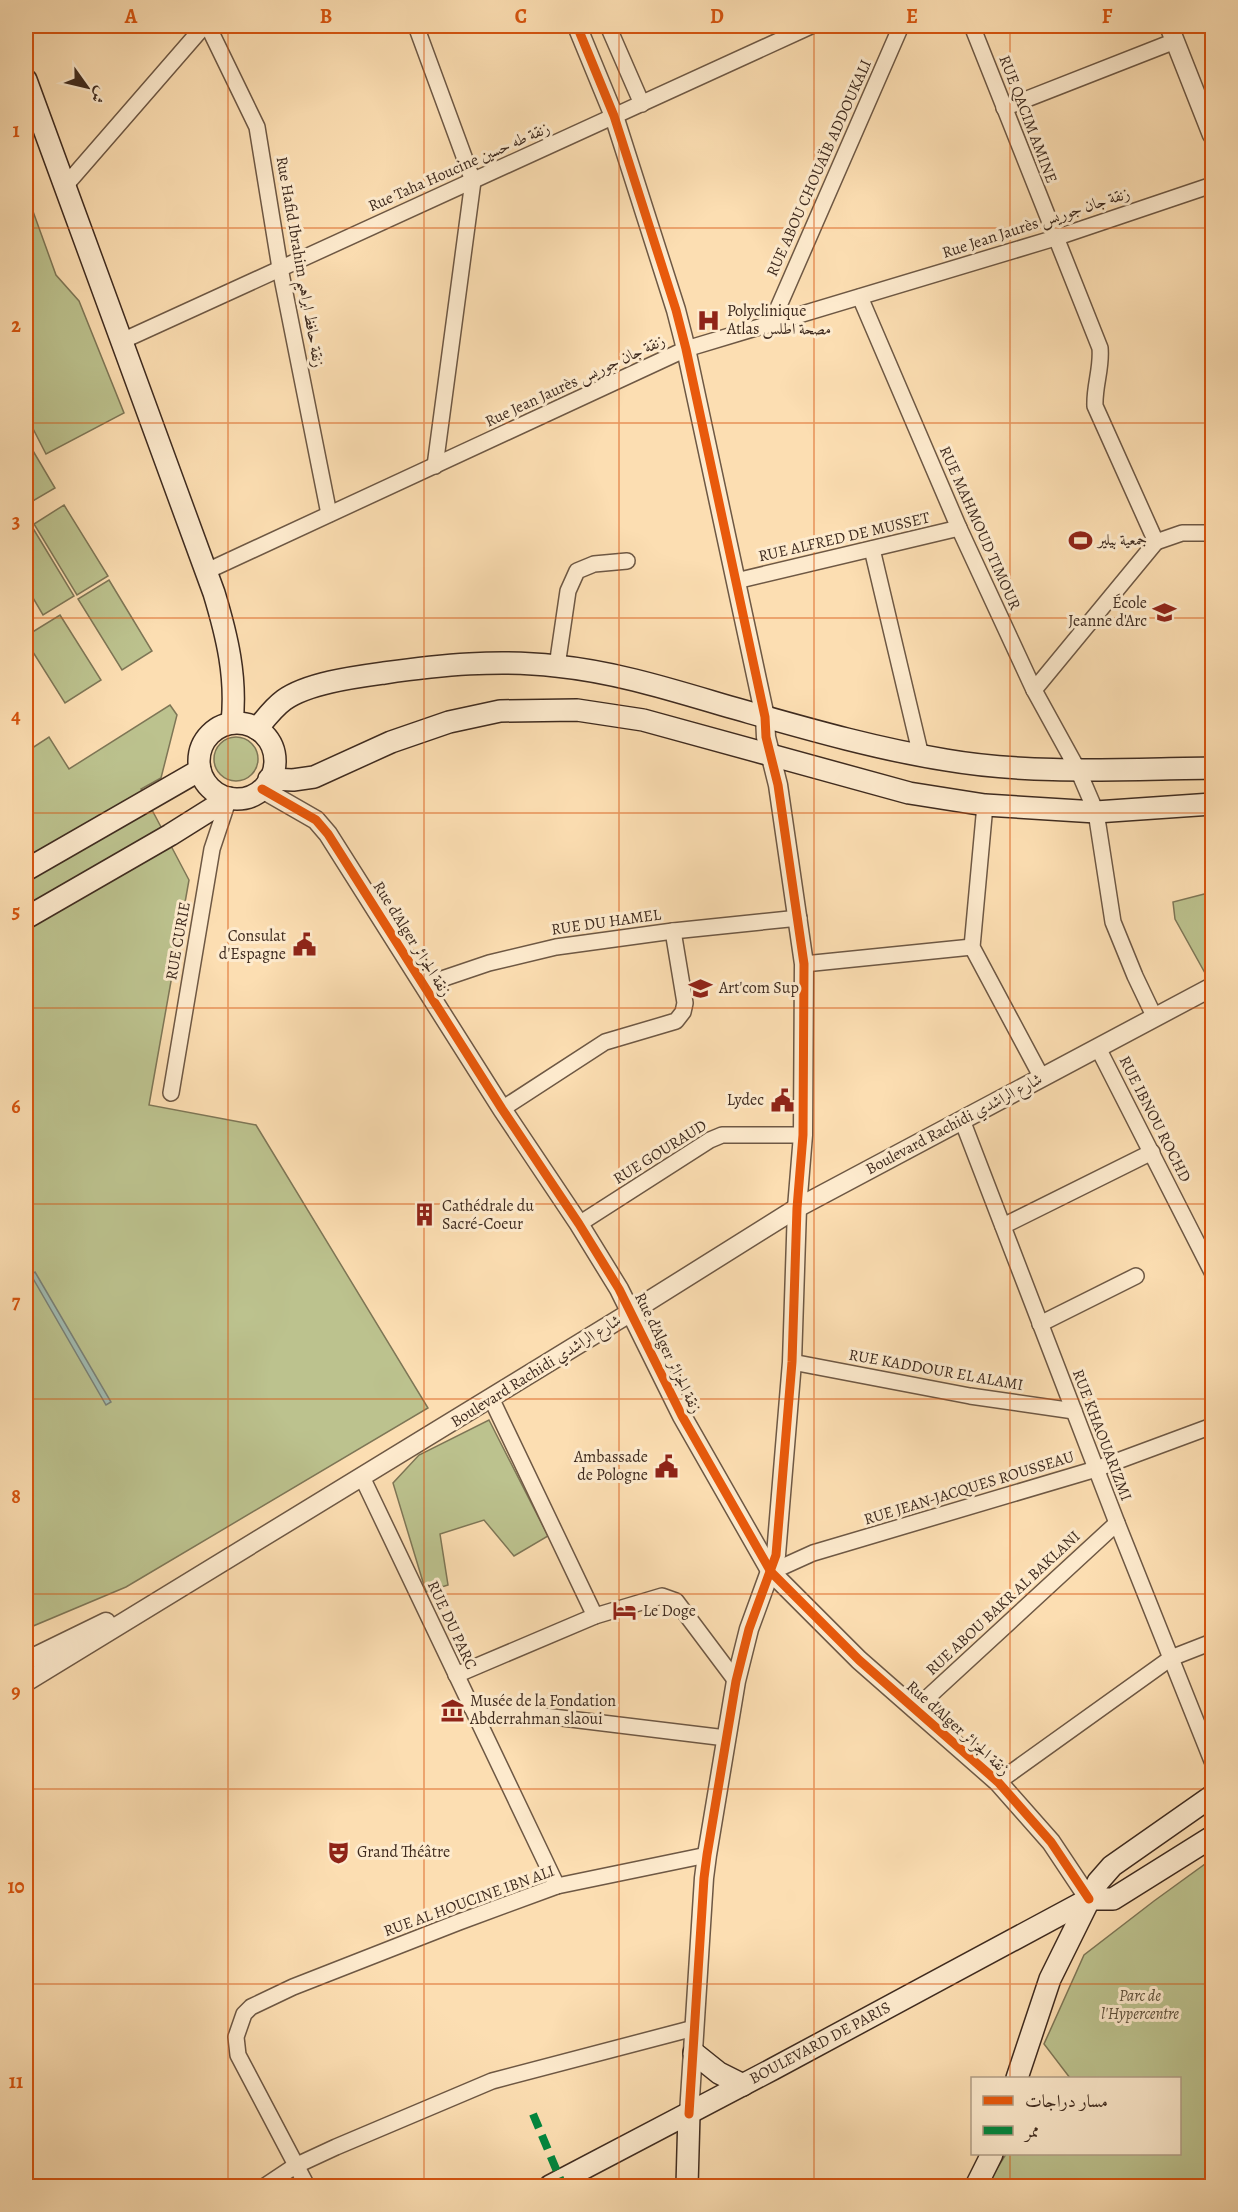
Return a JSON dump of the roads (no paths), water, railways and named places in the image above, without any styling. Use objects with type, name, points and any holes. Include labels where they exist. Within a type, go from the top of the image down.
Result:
[{"type":"main road","points":[[26,80],[207,571],[221,616],[232,666],[235,690],[232,723]]},
{"type":"main road","points":[[257,729],[268,715],[289,697],[322,685],[455,664],[556,666],[636,679],[765,717],[921,756],[1011,768],[1077,770],[1212,768]]},
{"type":"main road","points":[[265,784],[314,777],[419,731],[500,711],[577,710],[678,729],[909,793],[985,806],[1096,812],[1212,804]]},
{"type":"main road","points":[[26,918],[170,835],[229,798],[248,797],[265,784],[274,766],[273,752],[267,738],[248,724],[232,723],[218,728],[205,741],[199,757],[202,777],[211,789],[229,798]]},
{"type":"main road","points":[[26,870],[200,770]]},
{"type":"main road","name":"BOULEVARD DE PARIS","points":[[1089,1899],[1098,1882],[1112,1866],[1212,1796]]},
{"type":"main road","name":"BOULEVARD DE PARIS","points":[[550,2187],[1089,1899],[1113,1899],[1212,1837]]},
{"type":"main road","points":[[1018,2077],[1050,1979],[1089,1899]]},
{"type":"main road","points":[[694,2053],[719,2073],[743,2085]]},
{"type":"main road","points":[[687,2187],[689,2114]]},
{"type":"main road","points":[[976,2187],[992,2155]]},
{"type":"street","points":[[65,186],[206,26]]},
{"type":"street","name":"Rue Hafid Ibrahim زنقة حافظ ابراهيم","points":[[206,26],[257,127],[280,268],[329,514]]},
{"type":"street","points":[[416,26],[473,181],[435,466]]},
{"type":"street","points":[[578,26],[614,116],[676,310],[686,350],[765,717],[766,737],[778,785],[804,964],[803,1135],[797,1208],[792,1362],[776,1556],[749,1629],[736,1681],[707,1855],[689,2114]]},
{"type":"street","points":[[608,26],[642,104]]},
{"type":"street","name":"Rue Taha Houcine زنقة طه حسين","points":[[122,341],[811,26]]},
{"type":"street","name":"RUE ABOU CHOUAÏB ADDOUKALI","points":[[771,324],[901,26]]},
{"type":"street","name":"RUE QACIM AMINE","points":[[972,26],[1100,348],[1101,360],[1094,390],[1095,406],[1156,542]]},
{"type":"street","points":[[1004,108],[1172,33],[1212,135]]},
{"type":"street","name":"Rue Jean Jaurès زنقة جان جوريس","points":[[207,571],[686,350],[1055,238],[1212,185]]},
{"type":"street","name":"RUE MAHMOUD TIMOUR","points":[[860,297],[959,528],[1034,690],[1077,770],[1096,812],[1113,922],[1155,1018]]},
{"type":"street","name":"RUE ALFRED DE MUSSET","points":[[736,581],[959,528]]},
{"type":"street","points":[[1034,690],[1156,542],[1182,533],[1212,532]]},
{"type":"street","points":[[872,549],[921,756]]},
{"type":"street","points":[[556,666],[568,591],[577,571],[594,564],[627,561]]},
{"type":"street","name":"Rue d'Alger زنقة الجزائر","points":[[265,784],[316,820],[322,827],[502,1109],[579,1224],[631,1312],[682,1416],[771,1572],[859,1660],[998,1782],[1051,1842],[1089,1899]]},
{"type":"street","name":"RUE CURIE","points":[[171,1093],[212,849],[229,798]]},
{"type":"street","points":[[985,806],[972,947],[1042,1078]]},
{"type":"street","name":"RUE DU HAMEL","points":[[424,985],[527,952],[673,931],[799,918]]},
{"type":"street","points":[[502,1109],[605,1042],[676,1021],[681,1016],[685,1003],[673,931]]},
{"type":"street","points":[[804,964],[972,947]]},
{"type":"street","name":"Boulevard Rachidi شارع الراشدي","points":[[26,1682],[797,1208],[1155,1018],[1211,992]]},
{"type":"street","name":"RUE IBNOU ROCHD","points":[[1098,1048],[1212,1272]]},
{"type":"street","name":"RUE KHAOUARIZMI","points":[[962,1120],[1117,1523],[1212,1761]]},
{"type":"street","name":"RUE GOURAUD","points":[[579,1224],[710,1140],[722,1135],[803,1135]]},
{"type":"street","points":[[1003,1226],[1152,1152]]},
{"type":"street","points":[[1040,1324],[1136,1276]]},
{"type":"street","name":"RUE KADDOUR EL ALAMI","points":[[792,1362],[970,1396],[1074,1411]]},
{"type":"street","points":[[491,1398],[595,1616]]},
{"type":"street","name":"RUE JEAN-JACQUES ROUSSEAU","points":[[771,1572],[813,1553],[1096,1469],[1212,1426]]},
{"type":"street","name":"RUE DU PARC","points":[[362,1477],[556,1886]]},
{"type":"street","name":"RUE ABOU BAKR AL BAKLANI","points":[[915,1710],[1117,1523]]},
{"type":"street","name":"Boulevard Rachidi شارع الراشدي","points":[[26,1661],[51,1647],[179,1589]]},
{"type":"street","points":[[456,1675],[595,1616],[662,1596],[676,1601],[736,1681]]},
{"type":"street","points":[[998,1782],[1171,1658],[1212,1642]]},
{"type":"street","points":[[471,1707],[726,1738]]},
{"type":"street","name":"RUE AL HOUCINE IBN ALI","points":[[295,2166],[238,2055],[237,2030],[244,2014],[251,2007],[292,1987],[556,1886],[707,1855]]},
{"type":"street","points":[[265,2187],[295,2166],[492,2081],[694,2028]]},
{"type":"street","points":[[295,2166],[307,2187]]},
{"type":"water","points":[[35,1272],[111,1402],[106,1405],[31,1275]]},
{"type":"tram line","points":[[26,906],[33,901]]},
{"type":"place","name":"Polyclinique Atlas مصحة اطلس","points":[[709,320]]},
{"type":"place","name":"جمعية بيلير","points":[[1080,540]]},
{"type":"place","name":"École Jeanne d'Arc","points":[[1165,612]]},
{"type":"place","name":"Consulat d'Espagne","points":[[304,945]]},
{"type":"place","name":"Art'com Sup","points":[[701,988]]},
{"type":"place","name":"Lydec","points":[[782,1100]]},
{"type":"place","name":"Cathédrale du Sacré-Coeur","points":[[424,1215]]},
{"type":"place","name":"Ambassade de Pologne","points":[[666,1466]]},
{"type":"place","name":"Le Doge","points":[[625,1611]]},
{"type":"place","name":"Musée de la Fondation Abderrahman slaoui","points":[[452,1710]]},
{"type":"place","name":"Grand Théâtre","points":[[339,1852]]},
{"type":"park label","name":"Parc de l'Hypercentre","points":[[1140,2005]]}]
